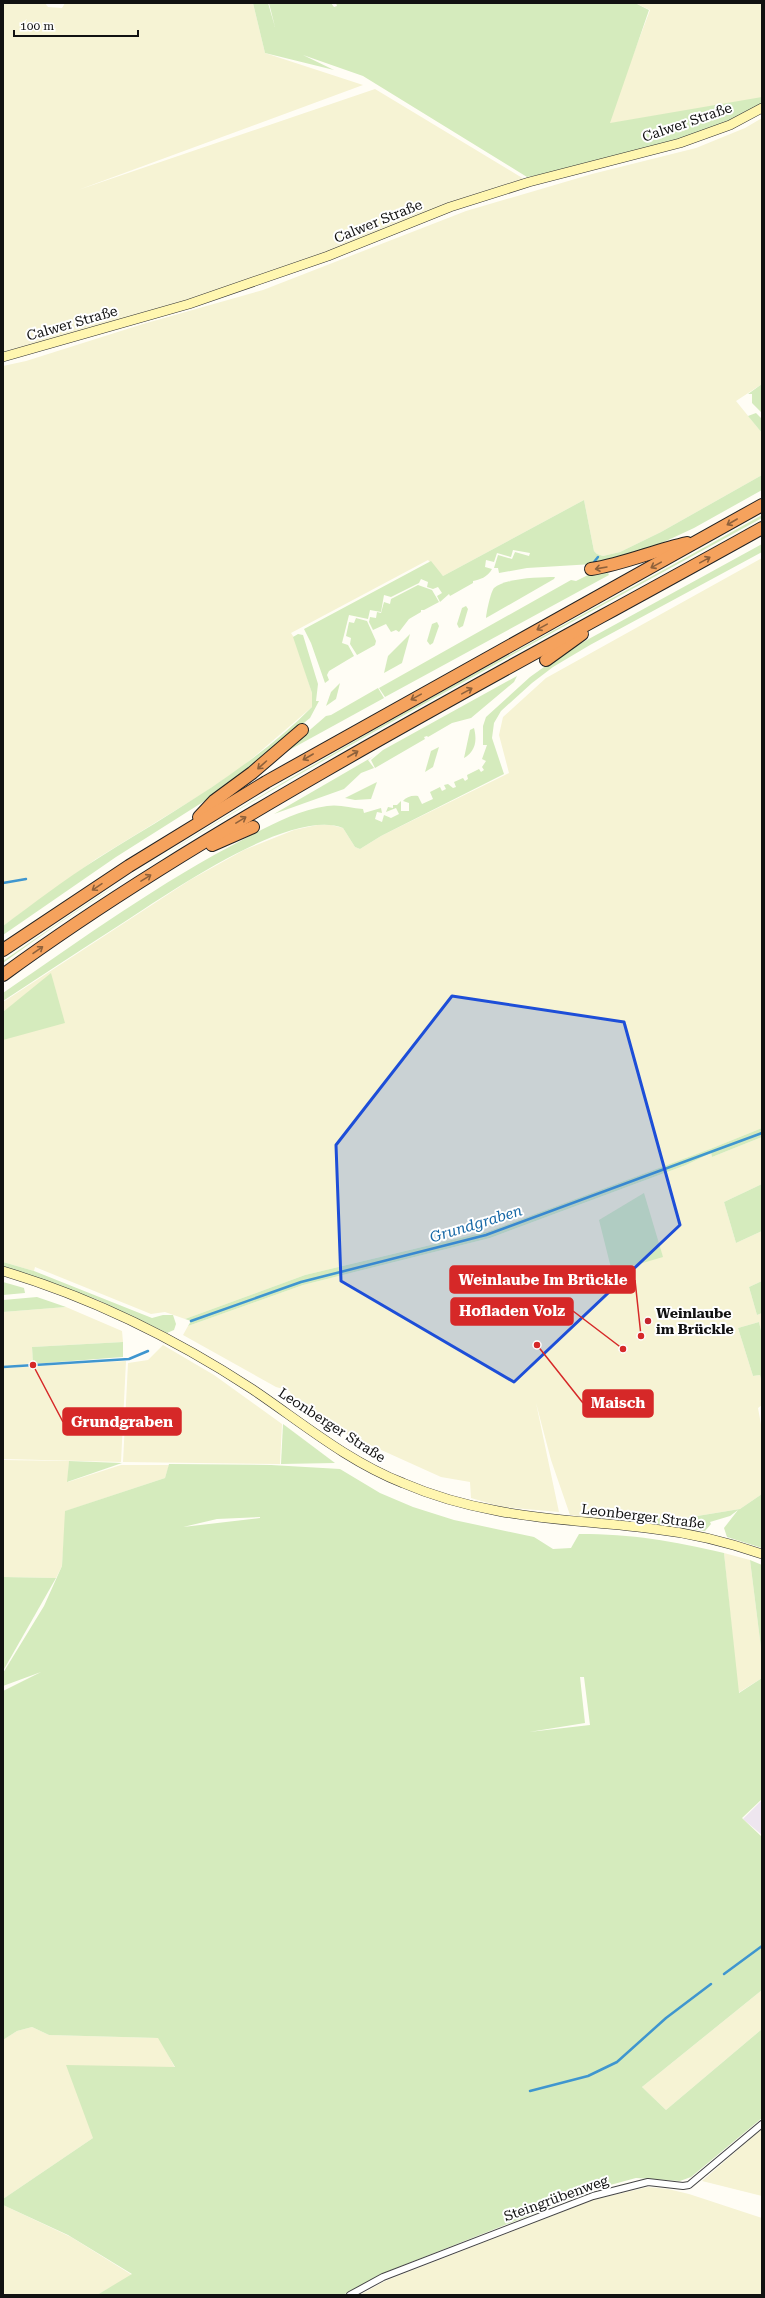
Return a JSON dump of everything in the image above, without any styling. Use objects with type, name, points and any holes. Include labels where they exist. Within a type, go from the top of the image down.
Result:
[{"type":"highway","points":[[3,950],[189,828],[366,724],[762,505]]},
{"type":"highway","points":[[3,975],[83,919],[172,862],[368,746],[762,528]]},
{"type":"highway","points":[[591,569],[611,566],[664,548],[702,539]]},
{"type":"highway","points":[[546,660],[610,613]]},
{"type":"highway","points":[[189,828],[214,801],[252,773],[302,730]]},
{"type":"highway","points":[[172,862],[253,827]]},
{"type":"main road","name":"Calwer Straße","points":[[3,357],[189,304],[328,256],[450,207],[529,182],[680,143],[730,125],[762,108]]},
{"type":"main road","name":"Leonberger Straße","points":[[3,1271],[97,1304],[169,1338],[253,1390],[350,1456],[400,1482],[430,1494],[498,1512],[654,1529],[712,1539],[762,1554]]},
{"type":"street","name":"Steingrübenweg","points":[[350,2295],[383,2277],[599,2194],[648,2182],[683,2186],[688,2185],[762,2124]]},
{"type":"highlighted area","points":[[452,996],[624,1022],[680,1225],[514,1382],[341,1281],[336,1145]]},
{"type":"shaded area","points":[[3,3],[45,3],[48,7],[62,8],[65,3],[253,3],[265,53],[363,85],[78,190],[375,89],[529,182],[189,304],[3,357]]},
{"type":"shaded area","points":[[635,3],[762,3],[762,98],[607,124],[650,10]]},
{"type":"shaded area","points":[[762,118],[762,384],[736,401],[762,433],[762,475],[661,532],[620,552],[603,556],[594,551],[584,500],[443,576],[428,560],[291,633],[295,639],[312,693],[312,707],[242,767],[202,794],[96,859],[3,926],[3,366],[26,361],[143,324],[263,290],[466,211],[592,174],[696,148],[745,128]]},
{"type":"shaded area","points":[[762,558],[762,1128],[710,1149],[489,1231],[305,1275],[185,1319],[165,1312],[151,1314],[35,1267],[34,1271],[3,1262],[3,1002],[190,880],[244,850],[294,830],[317,825],[331,825],[343,828],[355,847],[360,849],[381,836],[509,773],[499,735],[503,717],[546,678]]},
{"type":"shaded area","points":[[762,1137],[762,1184],[724,1202],[736,1243],[762,1231],[762,1281],[749,1287],[757,1315],[762,1313],[762,1335],[759,1322],[738,1328],[753,1376],[760,1375],[762,1383],[762,1405],[758,1408],[762,1430],[762,1494],[740,1509],[679,1519],[594,1518],[570,1515],[551,1460],[536,1403],[559,1512],[502,1507],[471,1498],[470,1482],[441,1477],[348,1435],[293,1404],[290,1391],[276,1387],[183,1335],[188,1326],[303,1285],[490,1238],[686,1165],[711,1153],[712,1157]]},
{"type":"shaded area","points":[[66,1307],[122,1331],[123,1342],[32,1347],[33,1364],[3,1366],[3,1312]]},
{"type":"shaded area","points":[[163,1345],[214,1375],[282,1424],[280,1464],[123,1462],[128,1363],[148,1360]]},
{"type":"shaded area","points":[[126,1361],[121,1462],[3,1459],[3,1368]]},
{"type":"shaded area","points":[[3,1460],[69,1461],[68,1482],[121,1465],[169,1465],[165,1478],[66,1511],[62,1566],[56,1578],[3,1577]]},
{"type":"shaded area","points":[[724,1553],[750,1560],[762,1656],[762,1678],[738,1693]]},
{"type":"shaded area","points":[[762,1800],[762,1835],[743,1819]]},
{"type":"shaded area","points":[[762,1990],[762,2029],[666,2110],[642,2087]]},
{"type":"shaded area","points":[[32,2027],[49,2035],[159,2038],[175,2068],[93,2138],[3,2199],[3,2040],[17,2031]]},
{"type":"shaded area","points":[[762,2129],[762,2196],[702,2181],[756,2134]]},
{"type":"shaded area","points":[[648,2187],[668,2189],[689,2194],[762,2218],[762,2295],[360,2295],[385,2281],[593,2200]]},
{"type":"shaded area","points":[[3,2205],[71,2237],[132,2275],[97,2295],[3,2295]]},
{"type":"green space","points":[[253,3],[268,3],[275,27],[269,3],[331,3],[334,7],[337,6],[336,3],[635,3],[649,10],[610,123],[762,97],[762,108],[730,125],[595,165],[527,177],[363,76],[303,55],[334,70],[265,53]]},
{"type":"green space","points":[[762,384],[762,413],[752,403],[752,394],[748,394]]},
{"type":"green space","points":[[756,413],[762,419],[762,433],[748,416]]},
{"type":"green space","points":[[762,475],[762,490],[694,528],[638,554],[593,564],[527,568],[499,573],[498,568],[494,568],[498,555],[512,559],[515,552],[529,556],[530,553],[513,550],[511,557],[497,553],[494,562],[486,560],[485,567],[492,569],[486,576],[473,581],[473,583],[450,596],[449,594],[440,602],[437,596],[442,593],[438,587],[433,589],[427,587],[428,582],[421,579],[419,583],[391,597],[384,595],[381,612],[370,610],[368,619],[349,615],[342,643],[348,645],[354,656],[329,671],[327,675],[329,680],[325,683],[311,643],[304,629],[431,561],[443,576],[584,500],[594,551],[603,556],[620,552],[661,532]]},
{"type":"green space","points":[[762,515],[762,518],[474,676],[278,786],[473,675]]},
{"type":"green space","points":[[762,544],[762,552],[590,645],[553,667],[532,683],[501,711],[494,723],[492,738],[504,774],[381,836],[360,849],[355,847],[343,828],[320,825],[291,830],[260,842],[227,858],[195,877],[3,1001],[3,993],[152,892],[214,855],[275,823],[295,814],[316,808],[332,806],[363,809],[364,813],[381,808],[382,813],[377,812],[375,819],[382,822],[384,815],[391,818],[399,814],[396,808],[386,812],[388,807],[393,808],[393,805],[397,805],[401,801],[401,811],[409,811],[409,803],[403,801],[407,797],[418,796],[422,804],[433,799],[430,792],[440,787],[442,791],[446,789],[444,785],[448,784],[453,788],[456,787],[454,782],[463,778],[465,781],[468,779],[467,775],[479,769],[481,772],[484,770],[482,767],[486,761],[482,759],[487,745],[483,745],[483,726],[486,717],[530,677],[565,652]]},
{"type":"green space","points":[[608,573],[609,575],[385,697],[379,688],[571,580],[576,581],[590,574]]},
{"type":"green space","points":[[555,577],[554,579],[486,618],[493,590],[499,585],[515,580]]},
{"type":"green space","points":[[418,585],[432,590],[439,602],[424,610],[421,610],[421,612],[409,619],[399,632],[396,630],[391,632],[386,624],[373,630],[369,622],[370,617],[376,618],[377,612],[381,613],[384,602],[390,604],[391,599]]},
{"type":"green space","points":[[466,606],[468,609],[463,626],[459,628],[457,624],[462,608]]},
{"type":"green space","points":[[356,618],[367,621],[376,641],[375,645],[357,655],[350,644],[351,638],[346,636],[349,622],[354,623]]},
{"type":"green space","points":[[437,622],[439,626],[433,643],[430,645],[427,641],[432,624]]},
{"type":"green space","points":[[298,634],[303,635],[318,684],[316,701],[319,701],[310,718],[214,795],[116,857],[3,935],[3,926],[61,883],[209,789],[262,751],[288,730],[312,707],[312,693],[293,637]]},
{"type":"green space","points":[[410,634],[402,663],[384,673],[388,656]]},
{"type":"green space","points":[[517,676],[514,682],[471,718],[452,723],[428,737],[424,737],[425,739],[375,768],[371,760],[383,750]]},
{"type":"green space","points":[[340,683],[336,699],[326,706],[331,692]]},
{"type":"green space","points":[[378,688],[384,698],[282,754],[326,716],[331,715]]},
{"type":"green space","points":[[474,728],[475,745],[471,752],[464,758],[470,730]]},
{"type":"green space","points":[[439,747],[433,767],[425,772],[431,751]]},
{"type":"green space","points":[[374,756],[368,760],[374,768],[361,773],[344,789],[274,814]]},
{"type":"green space","points":[[377,782],[371,799],[355,800],[345,798]]},
{"type":"green space","points":[[256,799],[160,858],[54,927],[3,963],[3,961],[94,899],[187,840]]},
{"type":"green space","points":[[51,973],[65,1023],[3,1040],[3,1012]]},
{"type":"green space","points":[[762,1128],[762,1137],[712,1157],[711,1153],[686,1165],[490,1238],[303,1285],[188,1326],[191,1321],[185,1319],[305,1275],[489,1231],[710,1149]]},
{"type":"green space","points":[[762,1184],[762,1231],[736,1243],[724,1202]]},
{"type":"green space","points":[[644,1193],[663,1257],[612,1272],[599,1220]]},
{"type":"green space","points":[[3,1262],[34,1271],[152,1318],[163,1315],[173,1315],[176,1324],[174,1330],[167,1333],[98,1300],[3,1268]]},
{"type":"green space","points":[[762,1281],[762,1313],[757,1315],[749,1287]]},
{"type":"green space","points":[[3,1282],[24,1288],[25,1293],[3,1295]]},
{"type":"green space","points":[[37,1297],[66,1307],[3,1312],[3,1300]]},
{"type":"green space","points":[[759,1322],[762,1335],[762,1383],[760,1375],[753,1376],[738,1328]]},
{"type":"green space","points":[[123,1342],[123,1357],[33,1364],[32,1347]]},
{"type":"green space","points":[[283,1424],[335,1463],[281,1464]]},
{"type":"green space","points":[[69,1461],[122,1463],[67,1482]]},
{"type":"green space","points":[[169,1464],[271,1465],[340,1469],[380,1493],[413,1507],[454,1520],[534,1537],[553,1549],[571,1548],[579,1534],[599,1534],[652,1539],[724,1553],[739,1693],[762,1678],[762,1799],[742,1818],[762,1837],[762,1990],[642,2087],[666,2110],[762,2029],[762,2118],[691,2177],[680,2181],[636,2178],[599,2188],[386,2272],[343,2295],[97,2295],[132,2274],[68,2235],[3,2205],[3,2199],[93,2138],[66,2065],[175,2067],[158,2038],[49,2035],[32,2027],[17,2031],[3,2040],[3,1691],[41,1672],[3,1686],[3,1673],[44,1606],[62,1566],[65,1511],[165,1478]],"holes":[[[260,1518],[183,1527],[217,1519]],[[580,1677],[584,1677],[590,1725],[529,1732],[585,1723]]]},
{"type":"green space","points":[[762,1494],[762,1548],[727,1537],[724,1528],[738,1510],[730,1516],[710,1522],[711,1524],[705,1531],[625,1519],[621,1517],[679,1519],[740,1509]]},
{"type":"green space","points":[[750,1560],[762,1565],[762,1656]]},
{"type":"green space","points":[[3,1577],[56,1578],[3,1671]]},
{"type":"waterway","points":[[594,562],[598,557]]},
{"type":"waterway","points":[[3,883],[26,879]]},
{"type":"waterway","name":"Grundgraben","points":[[191,1321],[301,1282],[486,1235],[762,1133]]},
{"type":"waterway","name":"Grundgraben","points":[[3,1367],[129,1359],[148,1351]]},
{"type":"waterway","points":[[724,1974],[762,1946]]},
{"type":"waterway","points":[[530,2091],[588,2076],[617,2062],[666,2018],[711,1984]]},
{"type":"place","name":"Weinlaube im Brückle","points":[[648,1321]]},
{"type":"place","name":"Weinlaube Im Brückle","points":[[641,1336]]},
{"type":"place","name":"Maisch","points":[[537,1345]]},
{"type":"place","name":"Hofladen Volz","points":[[623,1349]]},
{"type":"place","name":"Grundgraben","points":[[33,1365]]}]
